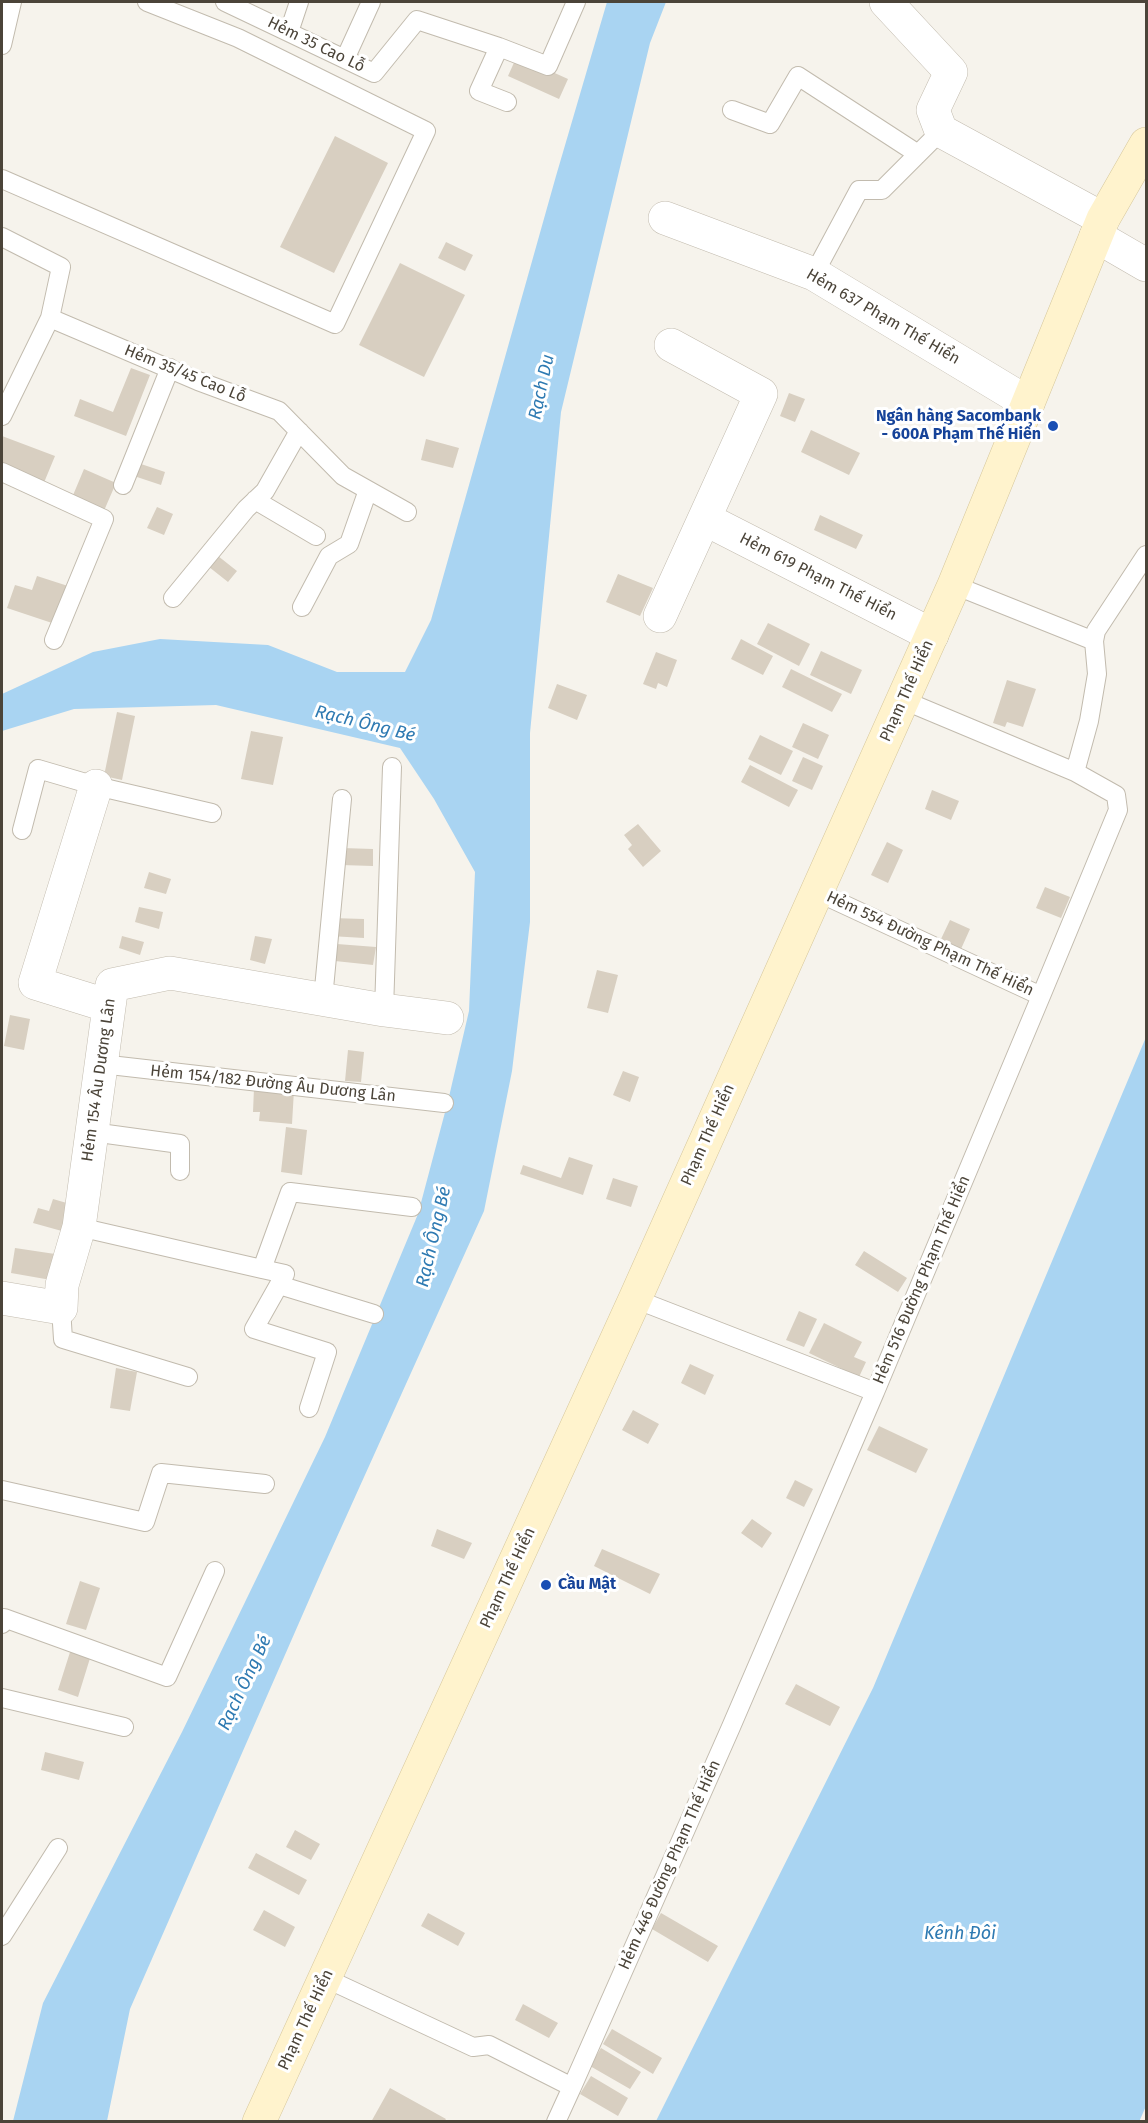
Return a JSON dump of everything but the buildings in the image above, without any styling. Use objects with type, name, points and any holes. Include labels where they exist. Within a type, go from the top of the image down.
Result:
[{"type":"main road","name":"Phạm Thế Hiển","points":[[259,2121],[635,1299],[903,700],[954,585],[1100,227],[1146,144]]},
{"type":"street","points":[[886,2],[951,72],[933,110],[941,131],[1100,227],[1146,265]]},
{"type":"street","name":"Hẻm 637 Phạm Thế Hiển","points":[[665,218],[814,274],[1028,403]]},
{"type":"street","points":[[660,616],[761,394],[671,345]]},
{"type":"street","name":"Hẻm 619 Phạm Thế Hiển","points":[[705,519],[932,634]]},
{"type":"street","points":[[96,786],[35,983],[109,1006]]},
{"type":"street","name":"Hẻm 154 Âu Dương Lân","points":[[61,1308],[62,1285],[79,1227],[112,985],[170,973],[384,1010],[447,1018]]},
{"type":"street","points":[[2,1298],[61,1308]]},
{"type":"lane","points":[[2,45],[12,2]]},
{"type":"lane","points":[[2,179],[334,324],[426,131],[238,38],[147,2]]},
{"type":"lane","name":"Hẻm 35 Cao Lỗ","points":[[225,2],[374,73],[417,20],[499,47]]},
{"type":"lane","points":[[289,32],[299,2]]},
{"type":"lane","points":[[345,59],[370,2]]},
{"type":"lane","points":[[507,102],[478,91],[499,47],[548,66],[576,2]]},
{"type":"lane","points":[[732,110],[771,124],[798,76],[918,154]]},
{"type":"lane","points":[[814,274],[859,190],[882,190],[941,131]]},
{"type":"lane","points":[[2,237],[61,267],[50,318],[2,416]]},
{"type":"lane","name":"Hẻm 35/45 Cao Lỗ","points":[[50,318],[279,411],[343,476],[407,512]]},
{"type":"lane","points":[[123,485],[170,368]]},
{"type":"lane","points":[[173,598],[265,491],[299,431]]},
{"type":"lane","points":[[2,472],[104,519],[54,640]]},
{"type":"lane","points":[[302,607],[329,556],[349,544],[368,490]]},
{"type":"lane","points":[[255,500],[316,536]]},
{"type":"lane","points":[[903,700],[1074,772],[1089,721],[1097,674],[1094,641],[1096,630],[1146,555]]},
{"type":"lane","points":[[954,585],[1094,641]]},
{"type":"lane","points":[[384,1010],[392,766]]},
{"type":"lane","points":[[22,830],[38,770],[212,813]]},
{"type":"lane","name":"Hẻm 554 Đường Phạm Thế Hiển","points":[[817,892],[1041,996],[1118,810],[1116,795],[1074,772]]},
{"type":"lane","points":[[323,999],[342,800]]},
{"type":"lane","name":"Hẻm 516 Đường Phạm Thế Hiển","points":[[635,1299],[875,1392],[1041,996]]},
{"type":"lane","name":"Hẻm 154/182 Đường Âu Dương Lân","points":[[101,1064],[444,1103]]},
{"type":"lane","points":[[92,1132],[180,1143],[180,1171]]},
{"type":"lane","points":[[262,1269],[290,1192],[412,1207]]},
{"type":"lane","points":[[79,1227],[285,1274],[254,1329],[327,1352],[309,1408]]},
{"type":"lane","points":[[279,1285],[374,1314]]},
{"type":"lane","points":[[61,1308],[63,1340],[188,1377]]},
{"type":"lane","name":"Hẻm 446 Đường Phạm Thế Hiển","points":[[556,2121],[875,1392]]},
{"type":"lane","points":[[2,1490],[145,1522],[161,1473],[265,1484]]},
{"type":"lane","points":[[2,1624],[4,1618],[166,1677],[215,1571]]},
{"type":"lane","points":[[2,1698],[124,1727]]},
{"type":"lane","points":[[2,1936],[58,1848]]},
{"type":"lane","points":[[325,1978],[474,2047],[489,2045],[572,2087]]},
{"type":"water","points":[[607,2],[666,2],[650,43],[561,412],[530,733],[530,922],[512,1071],[484,1211],[323,1568],[130,2009],[107,2121],[13,2121],[43,2003],[182,1732],[325,1437],[418,1214],[469,1011],[475,872],[434,799],[400,748],[216,705],[74,709],[2,731],[2,694],[93,652],[160,639],[268,645],[337,672],[405,672],[431,620]]},
{"type":"water","name":"Kênh Đôi","points":[[1146,1037],[1146,2106],[1139,2122],[656,2121],[873,1688]]},
{"type":"place","name":"Ngân hàng Sacombank - 600A Phạm Thế Hiển","points":[[1053,426]]},
{"type":"place","name":"Cầu Mật","points":[[546,1585]]},
{"type":"water label","name":"Rạch Du","points":[[542,387]]},
{"type":"water label","name":"Rạch Ông Bé","points":[[365,724]]},
{"type":"water label","name":"Rạch Ông Bé","points":[[434,1237]]},
{"type":"water label","name":"Rạch Ông Bé","points":[[245,1683]]}]
